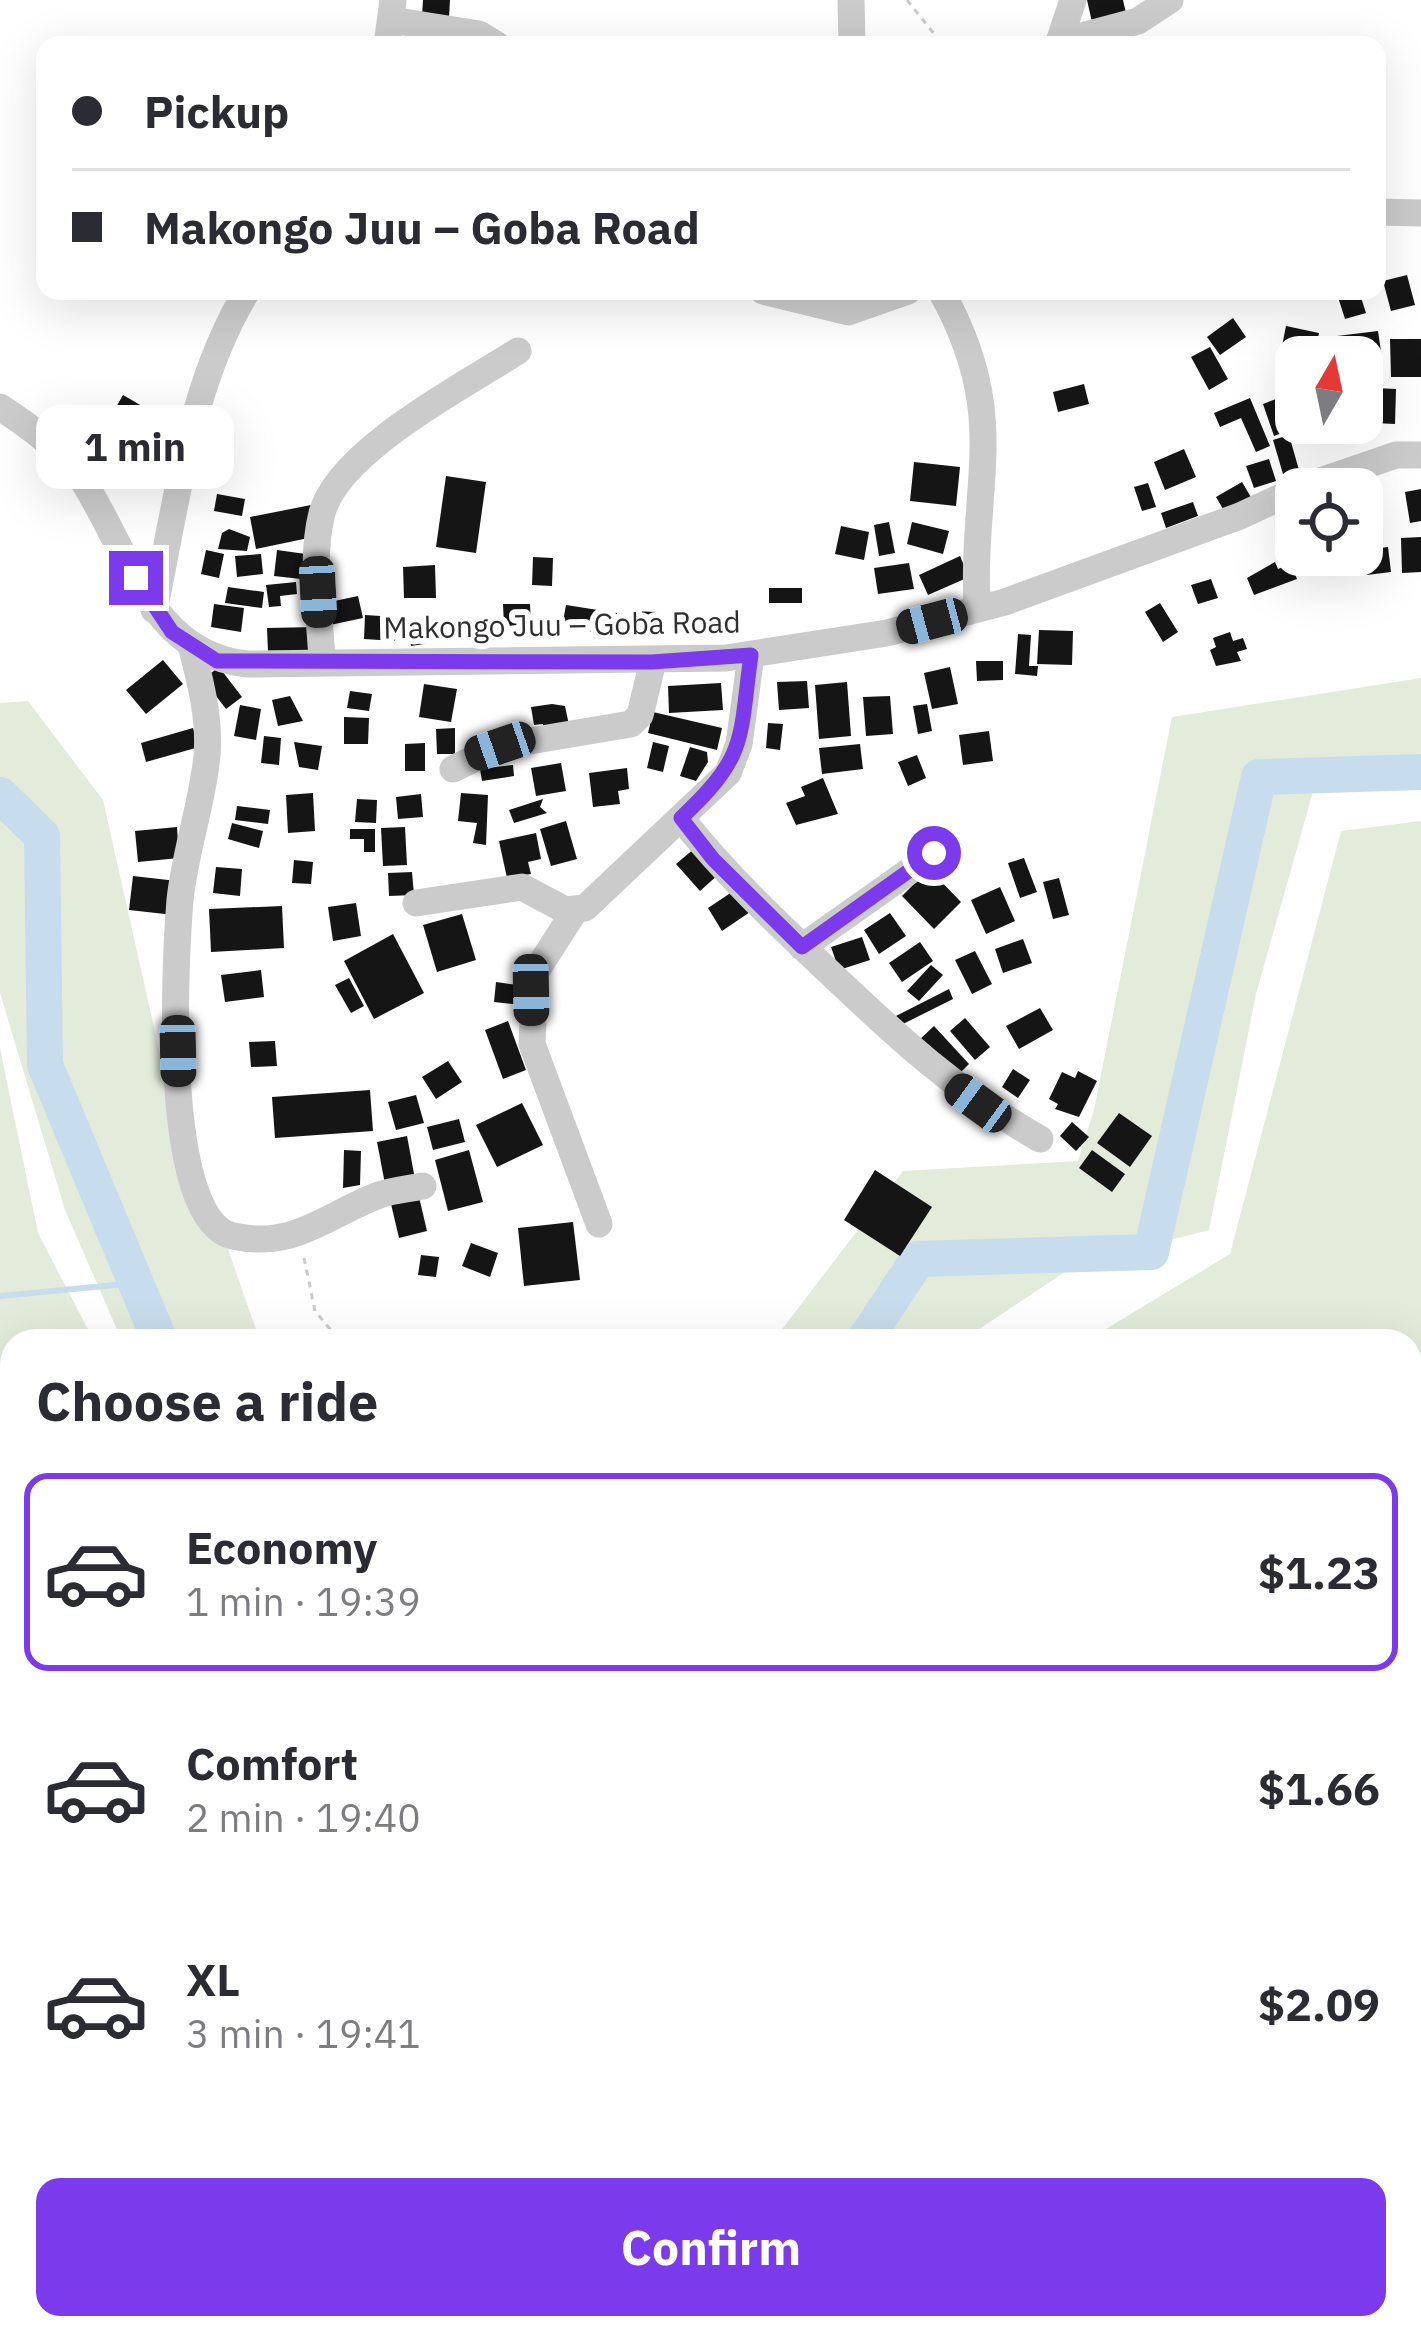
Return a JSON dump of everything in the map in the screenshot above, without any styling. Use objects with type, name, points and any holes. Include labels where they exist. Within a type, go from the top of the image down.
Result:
[{"type":"street","points":[[851,0],[852,36]]},
{"type":"street","points":[[1061,36],[1073,0]]},
{"type":"street","points":[[1086,36],[1138,21],[1170,0]]},
{"type":"street","points":[[390,22],[482,36]]},
{"type":"street","points":[[1386,212],[1421,213]]},
{"type":"street","points":[[154,610],[194,418],[243,300]]},
{"type":"street","points":[[799,300],[848,312],[882,300]]},
{"type":"street","points":[[946,300],[968,339],[988,444],[974,543],[977,609]]},
{"type":"street","points":[[322,661],[317,545],[332,488],[402,424],[518,350]]},
{"type":"street","points":[[0,407],[54,447],[81,478],[154,610],[192,649],[207,725],[207,758],[180,900],[180,1118],[190,1177],[203,1215],[227,1235],[301,1233],[378,1196],[423,1186]]},
{"type":"street","name":"Makongo Juu – Goba Road","points":[[1358,468],[1396,455],[1421,455]]},
{"type":"street","name":"Makongo Juu – Goba Road","points":[[192,649],[217,661],[247,664],[652,662],[751,655],[886,633],[977,609],[1138,554],[1275,498]]},
{"type":"street","points":[[599,1224],[532,1044],[535,973],[574,912],[728,773],[739,745],[751,655]]},
{"type":"street","points":[[453,769],[500,746],[631,724],[640,715],[652,662]]},
{"type":"street","points":[[681,818],[713,859],[917,1058],[978,1103],[1040,1139]]},
{"type":"street","points":[[802,947],[934,853]]},
{"type":"street","points":[[416,903],[522,887],[574,912]]},
{"type":"path","points":[[907,0],[936,36]]},
{"type":"path","points":[[301,1233],[308,1292],[315,1311],[330,1329]]},
{"type":"green space","points":[[1421,678],[1421,784],[1314,788],[1256,994],[1209,1230],[1077,1264],[979,1329],[782,1329],[903,1171],[1078,1161],[1094,1110],[1172,717]]},
{"type":"green space","points":[[28,701],[103,800],[160,1054],[256,1329],[117,1329],[65,1210],[0,993],[0,703]]},
{"type":"green space","points":[[1421,821],[1421,1329],[1106,1329],[1230,1254],[1341,831]]},
{"type":"green space","points":[[0,1048],[38,1233],[88,1329],[0,1329]]},
{"type":"building","points":[[423,0],[450,0],[449,17],[422,16]]},
{"type":"building","points":[[1087,0],[1123,0],[1126,13],[1092,22]]},
{"type":"building","points":[[1407,275],[1415,305],[1391,311],[1386,280]]},
{"type":"building","points":[[1339,300],[1362,300],[1366,313],[1345,319]]},
{"type":"building","points":[[1233,318],[1246,337],[1220,355],[1207,337]]},
{"type":"building","points":[[1286,326],[1319,333],[1318,336],[1284,336]]},
{"type":"building","points":[[1378,331],[1379,336],[1337,336]]},
{"type":"building","points":[[1390,339],[1421,339],[1421,377],[1391,377]]},
{"type":"building","points":[[1210,347],[1228,379],[1209,390],[1191,357]]},
{"type":"building","points":[[1084,384],[1089,404],[1058,412],[1053,392]]},
{"type":"building","points":[[1383,388],[1396,389],[1395,424],[1383,423]]},
{"type":"building","points":[[123,395],[180,428],[154,472],[98,439]]},
{"type":"building","points":[[1250,398],[1270,446],[1256,452],[1241,418],[1220,427],[1214,413]]},
{"type":"building","points":[[1275,399],[1274,436],[1263,404]]},
{"type":"building","points":[[1273,440],[1292,444],[1298,468],[1281,468]]},
{"type":"building","points":[[1184,449],[1196,477],[1165,490],[1154,462]]},
{"type":"building","points":[[1269,459],[1275,481],[1254,488],[1246,466]]},
{"type":"building","points":[[914,462],[960,467],[956,506],[910,501]]},
{"type":"building","points":[[446,476],[486,482],[476,553],[436,547]]},
{"type":"building","points":[[1242,482],[1252,499],[1226,514],[1216,497]]},
{"type":"building","points":[[1148,483],[1156,507],[1142,511],[1134,487]]},
{"type":"building","points":[[1421,489],[1421,521],[1410,523],[1405,492]]},
{"type":"building","points":[[217,494],[245,499],[242,516],[214,511]]},
{"type":"building","points":[[1193,502],[1198,516],[1166,528],[1161,513]]},
{"type":"building","points":[[311,505],[318,536],[256,549],[250,517]]},
{"type":"building","points":[[889,522],[895,553],[879,556],[874,525]]},
{"type":"building","points":[[912,522],[949,531],[943,554],[907,544]]},
{"type":"building","points":[[841,526],[869,532],[864,560],[835,554]]},
{"type":"building","points":[[229,529],[250,537],[247,551],[218,549],[222,533]]},
{"type":"building","points":[[1421,537],[1421,572],[1402,573],[1401,538]]},
{"type":"building","points":[[1388,547],[1391,572],[1383,573],[1383,548]]},
{"type":"building","points":[[206,550],[224,554],[219,578],[201,574]]},
{"type":"building","points":[[277,550],[313,555],[310,580],[274,576]]},
{"type":"building","points":[[261,554],[263,574],[237,577],[235,556]]},
{"type":"building","points":[[960,556],[969,577],[928,595],[919,575]]},
{"type":"building","points":[[533,557],[553,558],[552,586],[532,585]]},
{"type":"building","points":[[1275,562],[1275,576],[1297,579],[1254,595],[1247,578]]},
{"type":"building","points":[[909,563],[914,589],[878,594],[874,568]]},
{"type":"building","points":[[435,565],[436,598],[404,598],[403,567]]},
{"type":"building","points":[[1211,579],[1218,598],[1198,604],[1191,585]]},
{"type":"building","points":[[296,582],[297,594],[280,596],[281,606],[269,607],[266,585]]},
{"type":"building","points":[[228,587],[264,592],[262,608],[225,603]]},
{"type":"building","points":[[769,588],[802,588],[802,603],[769,603]]},
{"type":"building","points":[[358,596],[363,618],[330,625],[325,603]]},
{"type":"building","points":[[1160,603],[1178,632],[1163,642],[1145,612]]},
{"type":"building","points":[[214,604],[244,608],[241,632],[211,627]]},
{"type":"building","points":[[503,604],[530,604],[531,625],[504,626]]},
{"type":"building","points":[[566,605],[617,613],[613,635],[562,627]]},
{"type":"building","points":[[632,611],[657,612],[656,635],[631,634]]},
{"type":"building","points":[[365,615],[396,617],[395,641],[364,639]]},
{"type":"building","points":[[426,622],[430,643],[411,646],[407,625]]},
{"type":"building","points":[[315,627],[315,651],[268,652],[267,628]]},
{"type":"building","points":[[1039,630],[1073,631],[1072,665],[1037,664]]},
{"type":"building","points":[[1230,632],[1233,641],[1243,638],[1247,649],[1237,652],[1241,661],[1216,666],[1210,650],[1216,647],[1213,638]]},
{"type":"building","points":[[1018,634],[1031,635],[1029,666],[1038,666],[1037,676],[1015,674]]},
{"type":"building","points":[[163,660],[183,684],[146,714],[126,690]]},
{"type":"building","points":[[976,661],[1003,661],[1003,680],[977,681]]},
{"type":"building","points":[[219,667],[242,697],[226,709],[203,679]]},
{"type":"building","points":[[950,667],[958,704],[932,709],[924,673]]},
{"type":"building","points":[[807,681],[809,708],[779,710],[777,682]]},
{"type":"building","points":[[847,682],[851,736],[819,739],[815,685]]},
{"type":"building","points":[[721,683],[723,710],[669,713],[668,686]]},
{"type":"building","points":[[424,684],[457,689],[451,722],[419,717]]},
{"type":"building","points":[[350,691],[372,694],[369,711],[347,708]]},
{"type":"building","points":[[290,696],[303,721],[278,726],[272,700]]},
{"type":"building","points":[[890,696],[893,734],[866,736],[863,697]]},
{"type":"building","points":[[927,704],[932,731],[918,734],[913,706]]},
{"type":"building","points":[[240,705],[261,709],[256,740],[234,736]]},
{"type":"building","points":[[565,706],[569,725],[544,730],[543,724],[534,725],[531,707]]},
{"type":"building","points":[[653,712],[722,728],[717,750],[648,733]]},
{"type":"building","points":[[344,717],[369,718],[368,744],[344,744]]},
{"type":"building","points":[[768,723],[783,724],[780,750],[766,748]]},
{"type":"building","points":[[193,728],[199,747],[146,762],[141,743]]},
{"type":"building","points":[[455,728],[455,754],[437,754],[436,729]]},
{"type":"building","points":[[989,731],[993,761],[963,765],[959,735]]},
{"type":"building","points":[[264,736],[281,738],[279,765],[261,763]]},
{"type":"building","points":[[294,742],[322,746],[318,770],[299,767]]},
{"type":"building","points":[[653,742],[669,746],[663,772],[647,768]]},
{"type":"building","points":[[425,743],[425,771],[405,771],[405,744]]},
{"type":"building","points":[[860,744],[863,769],[822,774],[819,748]]},
{"type":"building","points":[[690,747],[707,752],[708,762],[696,781],[680,776]]},
{"type":"building","points":[[917,755],[926,778],[908,786],[898,762]]},
{"type":"building","points":[[561,763],[566,791],[536,796],[531,768]]},
{"type":"building","points":[[513,765],[514,776],[482,781],[480,769]]},
{"type":"building","points":[[627,768],[629,789],[618,791],[620,804],[593,807],[589,773]]},
{"type":"building","points":[[823,778],[838,814],[796,825],[786,803],[805,796],[801,787]]},
{"type":"building","points":[[313,793],[315,831],[288,833],[286,795]]},
{"type":"building","points":[[461,793],[488,795],[486,845],[473,843],[477,823],[458,821]]},
{"type":"building","points":[[421,794],[423,817],[398,819],[396,797]]},
{"type":"building","points":[[357,799],[377,800],[376,823],[355,822]]},
{"type":"building","points":[[543,799],[540,807],[547,813],[514,823],[509,810]]},
{"type":"building","points":[[237,806],[270,810],[268,824],[235,820]]},
{"type":"building","points":[[566,821],[577,859],[551,866],[540,829]]},
{"type":"building","points":[[232,823],[263,831],[259,848],[228,839]]},
{"type":"building","points":[[177,827],[179,858],[138,862],[135,831]]},
{"type":"building","points":[[405,827],[407,865],[383,866],[381,828]]},
{"type":"building","points":[[350,829],[375,829],[375,852],[364,852],[364,839],[350,839]]},
{"type":"building","points":[[536,833],[541,859],[528,862],[531,874],[507,878],[499,841]]},
{"type":"building","points":[[695,848],[719,874],[700,891],[676,864]]},
{"type":"building","points":[[1024,858],[1037,892],[1020,898],[1008,863]]},
{"type":"building","points":[[294,860],[313,862],[311,884],[292,883]]},
{"type":"building","points":[[216,867],[242,869],[240,896],[213,893]]},
{"type":"building","points":[[929,869],[961,902],[934,929],[902,896]]},
{"type":"building","points":[[412,872],[414,895],[389,896],[388,873]]},
{"type":"building","points":[[133,876],[177,881],[174,915],[129,910]]},
{"type":"building","points":[[1059,878],[1069,915],[1053,919],[1043,882]]},
{"type":"building","points":[[1000,887],[1015,921],[986,934],[971,900]]},
{"type":"building","points":[[738,888],[753,910],[722,931],[708,908]]},
{"type":"building","points":[[356,903],[361,936],[333,941],[328,907]]},
{"type":"building","points":[[282,906],[284,948],[211,952],[209,909]]},
{"type":"building","points":[[890,913],[906,936],[879,954],[864,930]]},
{"type":"building","points":[[462,914],[476,960],[437,972],[423,925]]},
{"type":"building","points":[[393,934],[424,993],[374,1019],[344,961]]},
{"type":"building","points":[[862,937],[870,960],[839,970],[831,947]]},
{"type":"building","points":[[1023,939],[1032,963],[1003,973],[995,949]]},
{"type":"building","points":[[920,942],[933,961],[902,982],[889,963]]},
{"type":"building","points":[[975,951],[992,984],[972,994],[955,960]]},
{"type":"building","points":[[931,965],[943,975],[919,1001],[907,991]]},
{"type":"building","points":[[261,970],[264,997],[225,1002],[221,975]]},
{"type":"building","points":[[349,978],[364,1006],[351,1013],[335,985]]},
{"type":"building","points":[[496,982],[525,986],[523,1005],[494,1002]]},
{"type":"building","points":[[949,989],[953,999],[901,1025],[896,1016]]},
{"type":"building","points":[[1040,1008],[1053,1030],[1019,1049],[1006,1026]]},
{"type":"building","points":[[965,1018],[990,1047],[975,1060],[950,1031]]},
{"type":"building","points":[[508,1021],[526,1070],[503,1079],[485,1030]]},
{"type":"building","points":[[934,1026],[969,1064],[954,1079],[918,1041]]},
{"type":"building","points":[[275,1041],[277,1066],[251,1067],[249,1042]]},
{"type":"building","points":[[448,1061],[462,1082],[436,1099],[422,1077]]},
{"type":"building","points":[[1013,1069],[1030,1080],[1018,1098],[1002,1087]]},
{"type":"building","points":[[1078,1071],[1097,1081],[1079,1117],[1055,1109],[1058,1104],[1049,1099],[1062,1072],[1075,1078]]},
{"type":"building","points":[[370,1090],[373,1131],[275,1138],[272,1097]]},
{"type":"building","points":[[416,1095],[424,1123],[396,1130],[388,1102]]},
{"type":"building","points":[[522,1103],[543,1145],[497,1167],[476,1125]]},
{"type":"building","points":[[1119,1113],[1152,1136],[1130,1167],[1097,1143]]},
{"type":"building","points":[[459,1119],[465,1142],[433,1150],[427,1127]]},
{"type":"building","points":[[1072,1122],[1089,1137],[1076,1151],[1060,1136]]},
{"type":"building","points":[[407,1136],[415,1179],[385,1184],[377,1142]]},
{"type":"building","points":[[344,1150],[361,1151],[360,1185],[343,1188]]},
{"type":"building","points":[[469,1150],[483,1202],[448,1211],[435,1160]]},
{"type":"building","points":[[1092,1150],[1125,1174],[1112,1192],[1079,1168]]},
{"type":"building","points":[[875,1170],[932,1207],[900,1256],[844,1220]]},
{"type":"building","points":[[419,1197],[427,1231],[399,1238],[391,1204]]},
{"type":"building","points":[[573,1222],[580,1280],[524,1286],[518,1228]]},
{"type":"building","points":[[471,1243],[498,1253],[490,1277],[462,1266]]},
{"type":"building","points":[[421,1255],[439,1257],[436,1277],[418,1275]]},
{"type":"waterway","points":[[872,1329],[918,1259],[1151,1252],[1259,777],[1421,772]]},
{"type":"waterway","points":[[0,795],[42,836],[45,1065],[155,1329]]},
{"type":"waterway","points":[[0,1296],[136,1283]]},
{"type":"route","points":[[136,578],[172,632],[217,661],[581,658],[652,662],[751,655],[739,745],[728,773],[681,818],[713,859],[802,947],[934,853]]}]
